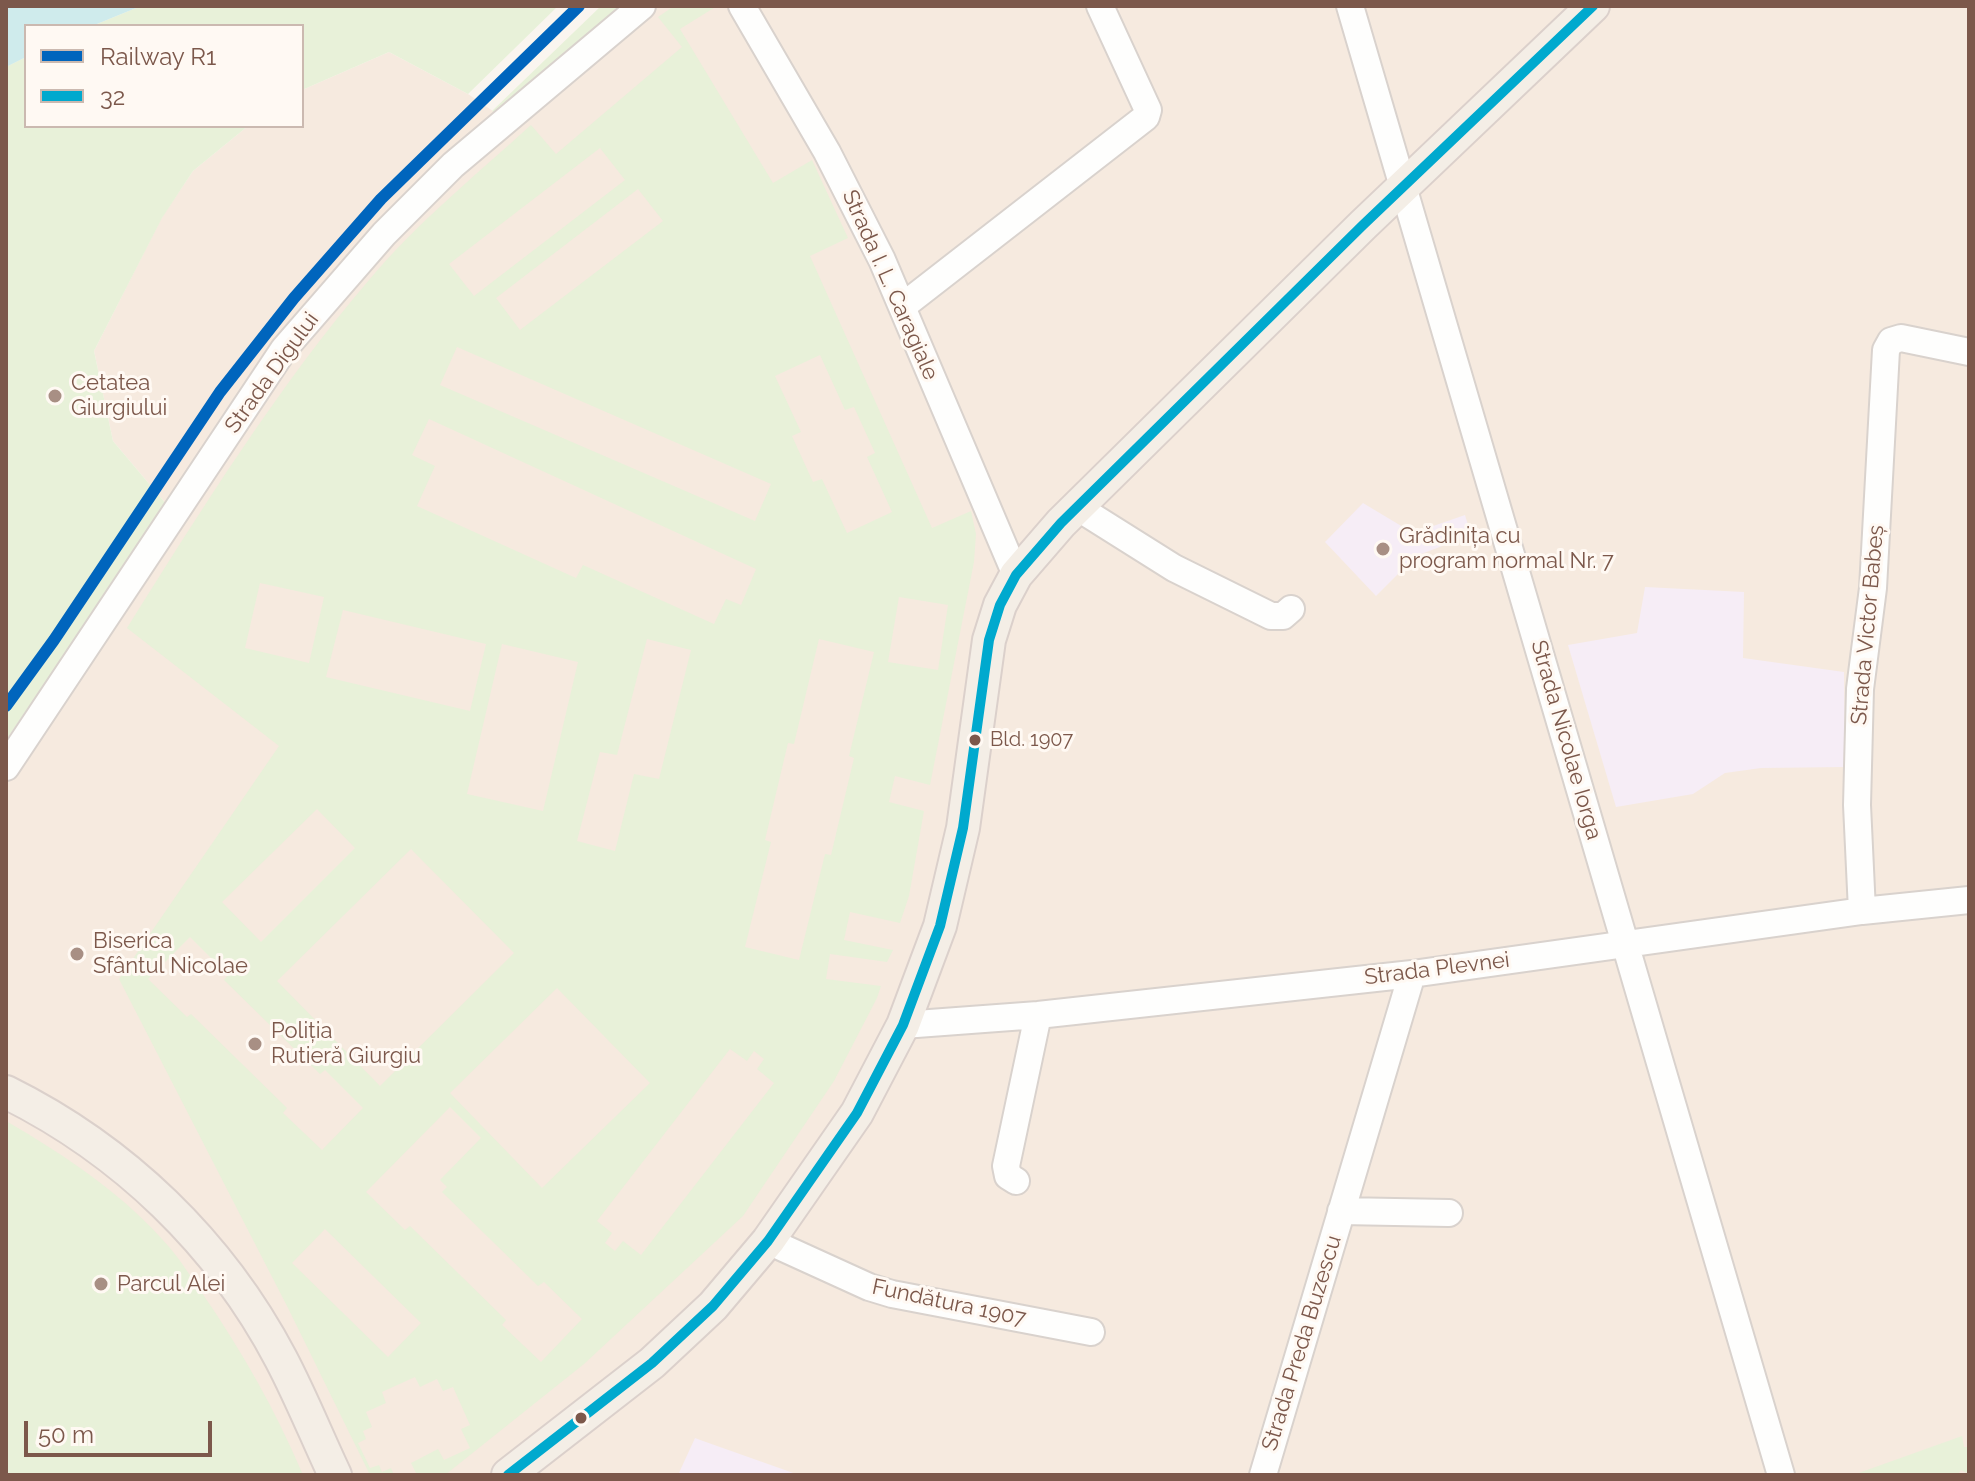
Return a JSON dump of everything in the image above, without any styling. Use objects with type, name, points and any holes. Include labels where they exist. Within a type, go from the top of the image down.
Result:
[{"type":"main road","points":[[508,1475],[652,1363],[713,1306],[768,1241],[857,1113],[903,1025],[940,926],[954,873],[971,778],[989,640],[1000,605],[1016,575],[1077,507],[1404,186],[1593,6]]},
{"type":"main road","points":[[6,1092],[65,1125],[120,1164],[190,1228],[225,1269],[281,1359],[335,1475]]},
{"type":"street","name":"Strada Digului","points":[[6,767],[284,349],[384,234],[453,165],[642,6]]},
{"type":"street","name":"Strada I. L. Caragiale","points":[[742,6],[857,208],[903,306],[1016,575]]},
{"type":"street","points":[[903,306],[1146,117],[1148,110],[1100,6]]},
{"type":"street","name":"Strada Nicolae Iorga","points":[[1350,6],[1781,1475]]},
{"type":"street","name":"Strada Victor Babeș","points":[[1862,911],[1857,805],[1860,689],[1873,588],[1886,350],[1891,341],[1901,338],[1969,352]]},
{"type":"street","points":[[1077,507],[1174,568],[1271,616],[1283,616],[1291,609]]},
{"type":"street","name":"Strada Plevnei","points":[[903,1025],[1038,1015],[1412,974],[1862,911],[1969,900]]},
{"type":"street","name":"Strada Preda Buzescu","points":[[1263,1475],[1412,974]]},
{"type":"street","points":[[1016,1181],[1008,1176],[1006,1166],[1038,1015]]},
{"type":"street","name":"Strada Preda Buzescu","points":[[1341,1211],[1449,1213]]},
{"type":"street","name":"Fundătura 1907","points":[[768,1241],[855,1282],[892,1294],[1091,1332]]},
{"type":"shaded area","points":[[642,6],[1969,6],[1969,1475],[6,1475],[6,767],[167,505],[113,441],[94,351],[162,217],[193,171],[246,128],[304,128],[304,89],[389,52],[468,94],[506,120]]},
{"type":"shaded area","name":"Grădinița cu program normal Nr. 7","points":[[1363,503],[1413,533],[1465,515],[1471,535],[1416,556],[1376,596],[1325,542]]},
{"type":"shaded area","points":[[1645,587],[1744,592],[1743,658],[1844,672],[1845,767],[1761,768],[1725,773],[1693,794],[1616,807],[1568,645],[1637,633]]},
{"type":"shaded area","points":[[695,1438],[703,1441],[799,1475],[678,1475]]},
{"type":"green space","points":[[141,6],[558,6],[468,94],[389,52],[304,89],[304,24],[97,24]]},
{"type":"green space","points":[[601,6],[624,6],[498,115],[492,111]]},
{"type":"green space","points":[[674,6],[717,6],[680,29],[773,183],[812,160],[848,238],[810,256],[932,528],[971,511],[976,534],[974,562],[930,785],[895,776],[889,802],[924,811],[909,896],[900,923],[850,912],[844,940],[893,950],[887,962],[830,954],[826,979],[881,986],[877,998],[834,1081],[743,1216],[584,1364],[445,1475],[413,1475],[416,1473],[411,1463],[438,1449],[444,1460],[470,1448],[461,1429],[470,1425],[453,1387],[443,1391],[437,1379],[420,1387],[415,1377],[382,1392],[386,1403],[366,1412],[372,1427],[363,1431],[366,1439],[358,1443],[370,1468],[379,1465],[382,1472],[391,1468],[394,1475],[370,1475],[119,979],[279,746],[127,628],[272,405],[387,259],[531,125],[556,154],[682,47],[658,17]],"holes":[[[600,148],[625,180],[474,296],[449,264]],[[638,189],[663,221],[520,330],[496,298]],[[457,347],[771,484],[755,521],[440,385]],[[820,355],[845,410],[854,407],[875,453],[867,457],[892,512],[847,533],[822,479],[813,482],[792,436],[801,432],[775,376]],[[429,419],[756,569],[741,605],[726,599],[714,624],[583,565],[576,578],[417,506],[435,466],[412,455]],[[260,583],[324,597],[309,663],[245,648]],[[899,597],[948,605],[938,670],[888,662]],[[343,610],[486,644],[470,711],[326,677]],[[647,639],[691,650],[659,779],[634,774],[615,851],[577,841],[600,752],[617,755]],[[819,639],[874,652],[849,756],[854,758],[831,855],[825,854],[799,960],[745,947],[771,842],[765,840],[788,743],[794,744]],[[502,644],[578,662],[543,811],[467,794]],[[317,809],[355,848],[261,942],[222,902]],[[411,849],[514,953],[380,1086],[277,981]],[[190,937],[228,975],[224,980],[320,1074],[325,1070],[363,1108],[322,1150],[283,1113],[287,1108],[191,1014],[187,1017],[148,979]],[[557,988],[650,1083],[542,1188],[450,1093]],[[730,1049],[747,1061],[754,1051],[764,1059],[757,1069],[774,1083],[641,1255],[623,1241],[615,1251],[605,1243],[612,1233],[597,1221]],[[450,1107],[481,1138],[440,1180],[447,1187],[442,1192],[538,1286],[544,1282],[582,1319],[541,1362],[502,1325],[506,1320],[410,1226],[405,1230],[366,1192]],[[325,1229],[421,1323],[388,1357],[292,1263]]]},
{"type":"green space","name":"Cetatea Giurgiului","points":[[24,58],[24,128],[246,128],[193,171],[162,218],[94,351],[113,441],[167,505],[6,740],[6,67]]},
{"type":"green space","name":"Parcul Alei","points":[[6,1121],[94,1178],[134,1211],[170,1248],[244,1359],[303,1475],[6,1475]]},
{"type":"green space","points":[[1962,1436],[1964,1447],[1969,1447],[1969,1474],[1961,1470],[1957,1475],[1853,1475]]},
{"type":"water","points":[[6,6],[141,6],[97,24],[24,24],[24,58],[6,67]]},
{"type":"rail line","name":"R1","points":[[6,706],[54,640],[220,392],[294,298],[381,199],[579,6]]},
{"type":"transit line","name":"32","points":[[508,1475],[652,1363],[713,1306],[768,1241],[857,1113],[903,1025],[940,926],[963,828],[989,640],[1000,605],[1016,575],[1061,523],[1363,225],[1593,6]]},
{"type":"place","name":"Cetatea Giurgiului","points":[[55,396]]},
{"type":"place","name":"Grădinița cu program normal Nr. 7","points":[[1383,549]]},
{"type":"place","name":"Bld. 1907","points":[[975,740]]},
{"type":"place","name":"Biserica Sfântul Nicolae","points":[[77,954]]},
{"type":"place","name":"Poliția Rutieră Giurgiu","points":[[255,1044]]},
{"type":"place","name":"Parcul Alei","points":[[101,1284]]}]
